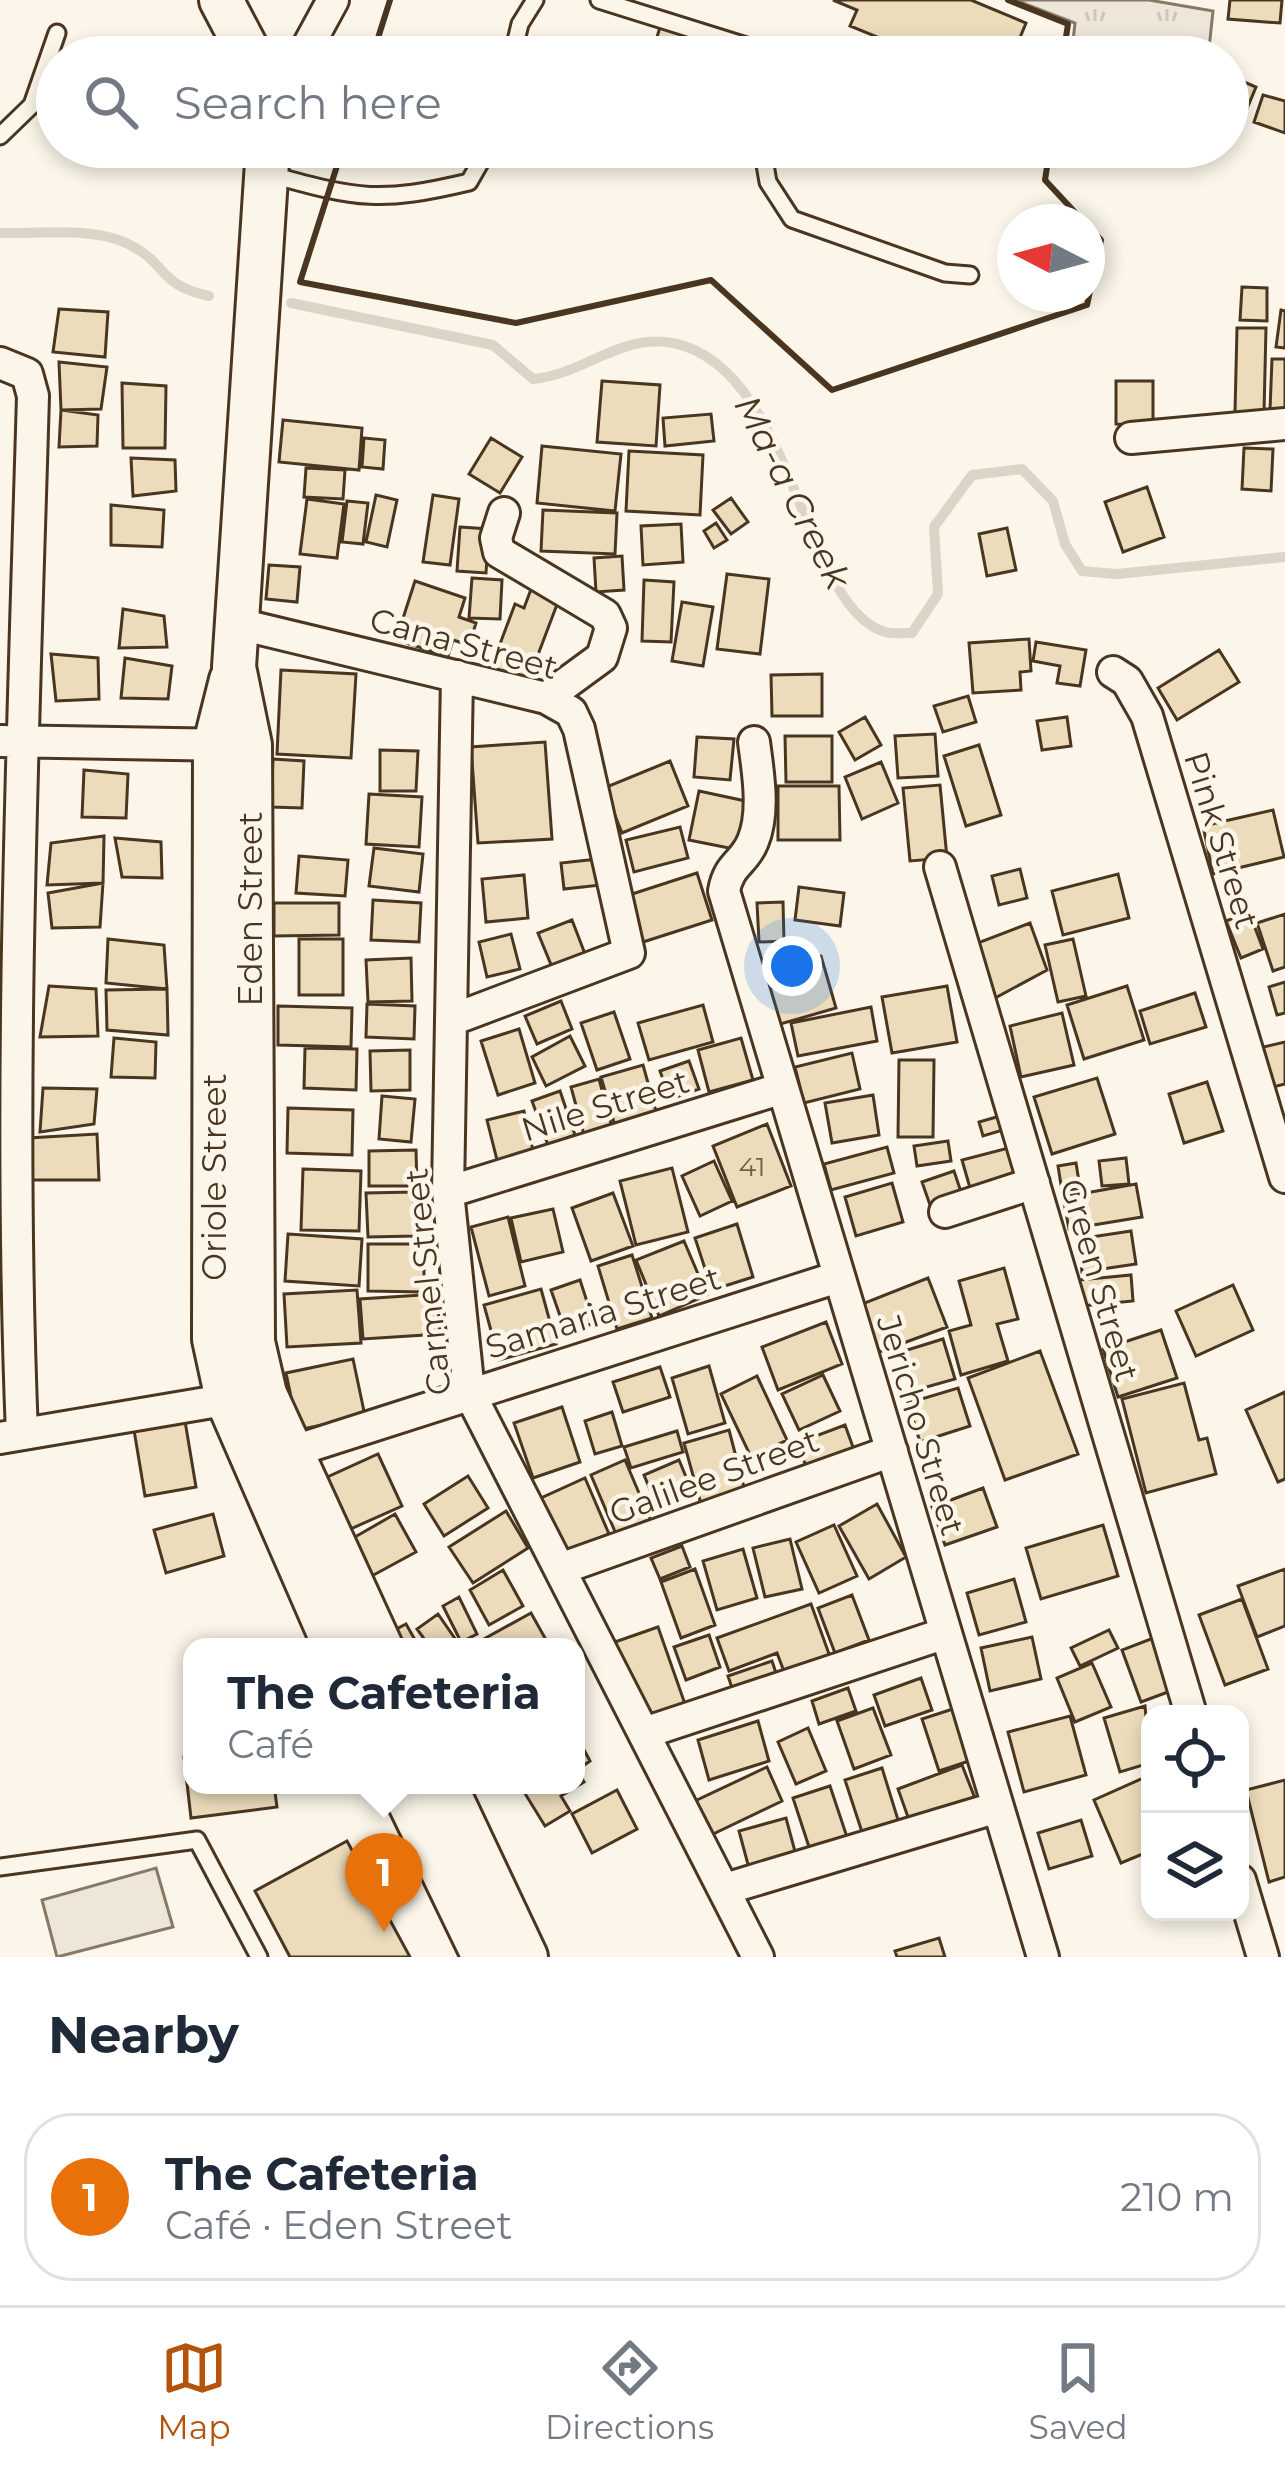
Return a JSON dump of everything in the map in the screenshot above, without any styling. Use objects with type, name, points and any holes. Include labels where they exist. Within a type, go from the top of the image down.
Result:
[{"type":"main road","points":[[221,0],[240,36]]},
{"type":"main road","name":"Eden Street","points":[[268,168],[234,667],[252,1314],[246,1396],[272,1458],[332,1638]]},
{"type":"main road","name":"Eden Street","points":[[272,1458],[376,1638]]},
{"type":"main road","points":[[405,1794],[484,1957]]},
{"type":"main road","points":[[449,1794],[526,1957]]},
{"type":"street","points":[[313,36],[333,0]]},
{"type":"street","points":[[0,363],[17,367],[32,384],[14,535],[11,1436],[246,1396]]},
{"type":"street","points":[[1131,438],[1285,424]]},
{"type":"street","points":[[504,513],[499,552],[605,615],[611,628],[602,657],[546,698]]},
{"type":"street","name":"Cana Street","points":[[235,623],[546,698],[571,712],[579,729],[629,953],[454,1019]]},
{"type":"street","name":"Pink Street","points":[[1113,672],[1127,681],[1148,716],[1285,1177]]},
{"type":"street","name":"Carmel Street","points":[[457,676],[448,1192],[469,1392],[758,1957]]},
{"type":"street","points":[[12,741],[233,744]]},
{"type":"street","name":"Jericho Street","points":[[754,742],[759,822],[752,847],[728,872],[724,892],[1043,1957]]},
{"type":"street","name":"Green Street","points":[[940,867],[1188,1705]]},
{"type":"street","name":"Nile Street","points":[[448,1192],[783,1088]]},
{"type":"street","points":[[945,1212],[1034,1183]]},
{"type":"street","name":"Samaria Street","points":[[272,1458],[838,1276]]},
{"type":"street","name":"Galilee Street","points":[[560,1569],[892,1451]]},
{"type":"street","points":[[644,1733],[946,1633]]},
{"type":"street","points":[[725,1889],[998,1807]]},
{"type":"street","points":[[1249,1910],[1263,1957]]},
{"type":"lane","points":[[517,36],[535,0]]},
{"type":"lane","points":[[599,0],[708,36]]},
{"type":"lane","points":[[0,136],[32,105],[36,93]]},
{"type":"lane","points":[[286,168],[361,197],[397,200],[469,182],[477,168]]},
{"type":"lane","points":[[766,168],[768,182],[792,219],[945,272],[970,275]]},
{"type":"lane","points":[[0,1867],[197,1840],[259,1957]]},
{"type":"green space","points":[[1015,0],[1149,0],[1213,11],[1210,36],[1074,36],[1075,23]]},
{"type":"green space","points":[[156,1868],[173,1927],[57,1957],[42,1900]]},
{"type":"building","points":[[833,0],[971,0],[1026,23],[1021,36],[875,36],[850,26],[857,10]]},
{"type":"building","points":[[1230,0],[1282,0],[1280,23],[1228,19]]},
{"type":"building","points":[[660,27],[690,36],[657,36]]},
{"type":"building","points":[[1263,95],[1285,101],[1285,133],[1254,122]]},
{"type":"building","points":[[1242,287],[1267,288],[1267,321],[1240,320]]},
{"type":"building","points":[[59,309],[108,312],[105,357],[53,352]]},
{"type":"building","points":[[1281,310],[1285,311],[1285,348],[1276,347]]},
{"type":"building","points":[[1237,328],[1266,328],[1264,413],[1235,412]]},
{"type":"building","points":[[1272,359],[1285,359],[1285,411],[1270,410]]},
{"type":"building","points":[[59,362],[107,367],[101,409],[61,410]]},
{"type":"building","points":[[602,381],[660,385],[656,446],[597,442]]},
{"type":"building","points":[[1116,381],[1153,381],[1153,425],[1116,424]]},
{"type":"building","points":[[122,383],[166,386],[165,448],[123,448]]},
{"type":"building","points":[[61,410],[98,415],[97,446],[59,447]]},
{"type":"building","points":[[711,414],[714,441],[665,446],[663,418]]},
{"type":"building","points":[[283,420],[362,428],[359,470],[279,462]]},
{"type":"building","points":[[364,438],[385,440],[383,469],[362,467]]},
{"type":"building","points":[[491,438],[522,457],[500,493],[469,474]]},
{"type":"building","points":[[542,446],[621,454],[615,511],[537,503]]},
{"type":"building","points":[[1244,448],[1273,449],[1271,491],[1242,489]]},
{"type":"building","points":[[629,451],[703,455],[700,515],[626,511]]},
{"type":"building","points":[[131,458],[175,460],[176,491],[133,496]]},
{"type":"building","points":[[306,468],[345,470],[343,499],[304,497]]},
{"type":"building","points":[[1147,487],[1164,537],[1123,552],[1105,502]]},
{"type":"building","points":[[376,495],[397,500],[387,547],[366,542]]},
{"type":"building","points":[[433,495],[459,499],[450,565],[423,562]]},
{"type":"building","points":[[731,498],[748,522],[731,534],[713,510]]},
{"type":"building","points":[[307,499],[344,504],[337,558],[300,554]]},
{"type":"building","points":[[347,501],[368,503],[363,544],[342,542]]},
{"type":"building","points":[[111,505],[164,510],[162,547],[111,545]]},
{"type":"building","points":[[543,510],[617,513],[615,554],[541,551]]},
{"type":"building","points":[[716,523],[727,540],[714,548],[704,531]]},
{"type":"building","points":[[681,524],[683,562],[643,565],[641,526]]},
{"type":"building","points":[[460,527],[489,529],[486,573],[457,571]]},
{"type":"building","points":[[1007,528],[1016,570],[987,576],[979,534]]},
{"type":"building","points":[[622,556],[624,590],[596,592],[594,558]]},
{"type":"building","points":[[269,565],[300,567],[297,602],[266,599]]},
{"type":"building","points":[[727,574],[769,579],[760,654],[717,649]]},
{"type":"building","points":[[472,578],[502,580],[500,619],[469,618]]},
{"type":"building","points":[[644,580],[674,582],[671,642],[642,641]]},
{"type":"building","points":[[415,581],[465,598],[459,617],[476,623],[469,645],[453,640],[448,656],[396,640]]},
{"type":"building","points":[[533,584],[561,594],[528,681],[491,668],[515,604],[524,608]]},
{"type":"building","points":[[682,602],[713,607],[703,666],[672,661]]},
{"type":"building","points":[[123,609],[164,616],[167,647],[119,648]]},
{"type":"building","points":[[1029,639],[1031,671],[1020,672],[1021,690],[973,693],[969,643]]},
{"type":"building","points":[[1036,642],[1086,650],[1080,686],[1057,683],[1060,666],[1033,661]]},
{"type":"building","points":[[1219,650],[1239,682],[1177,720],[1158,688]]},
{"type":"building","points":[[51,654],[98,658],[99,699],[56,701]]},
{"type":"building","points":[[125,658],[172,666],[168,699],[121,698]]},
{"type":"building","points":[[281,670],[356,674],[351,758],[277,754]]},
{"type":"building","points":[[822,674],[822,716],[772,716],[771,675]]},
{"type":"building","points":[[968,696],[976,722],[943,732],[934,706]]},
{"type":"building","points":[[865,717],[881,745],[855,760],[839,732]]},
{"type":"building","points":[[1067,717],[1071,746],[1042,750],[1037,721]]},
{"type":"building","points":[[935,734],[938,776],[898,778],[895,736]]},
{"type":"building","points":[[785,736],[832,736],[832,782],[786,782]]},
{"type":"building","points":[[697,737],[734,739],[730,780],[694,777]]},
{"type":"building","points":[[545,742],[552,839],[478,843],[471,747]]},
{"type":"building","points":[[979,745],[1001,815],[966,826],[944,756]]},
{"type":"building","points":[[380,750],[418,751],[416,791],[380,791]]},
{"type":"building","points":[[273,759],[304,761],[302,808],[271,807]]},
{"type":"building","points":[[670,761],[688,806],[622,833],[604,788]]},
{"type":"building","points":[[881,762],[898,803],[862,819],[845,777]]},
{"type":"building","points":[[84,770],[128,774],[126,818],[82,817]]},
{"type":"building","points":[[940,785],[947,858],[910,861],[903,788]]},
{"type":"building","points":[[778,786],[839,786],[840,840],[778,840]]},
{"type":"building","points":[[699,791],[750,802],[739,850],[689,840]]},
{"type":"building","points":[[369,794],[422,797],[419,847],[366,844]]},
{"type":"building","points":[[1273,810],[1284,857],[1213,874],[1203,826]]},
{"type":"building","points":[[680,827],[688,858],[634,872],[626,840]]},
{"type":"building","points":[[104,836],[103,883],[47,885],[51,843]]},
{"type":"building","points":[[115,838],[161,842],[162,878],[122,877]]},
{"type":"building","points":[[374,848],[423,854],[419,892],[369,886]]},
{"type":"building","points":[[299,856],[348,860],[345,896],[296,893]]},
{"type":"building","points":[[598,859],[601,885],[564,889],[561,863]]},
{"type":"building","points":[[1020,869],[1027,898],[999,905],[992,876]]},
{"type":"building","points":[[697,873],[712,920],[643,942],[629,895]]},
{"type":"building","points":[[1118,874],[1129,918],[1063,935],[1052,891]]},
{"type":"building","points":[[524,875],[528,918],[486,922],[482,879]]},
{"type":"building","points":[[103,883],[100,927],[52,928],[48,893]]},
{"type":"building","points":[[799,887],[844,893],[840,926],[795,920]]},
{"type":"building","points":[[373,900],[421,903],[419,942],[371,940]]},
{"type":"building","points":[[783,902],[784,941],[759,942],[757,903]]},
{"type":"building","points":[[274,903],[339,903],[339,935],[274,936]]},
{"type":"building","points":[[1249,912],[1263,949],[1241,958],[1226,921]]},
{"type":"building","points":[[1285,914],[1285,967],[1273,971],[1257,923]]},
{"type":"building","points":[[572,920],[585,954],[552,967],[538,933]]},
{"type":"building","points":[[1030,923],[1047,970],[995,998],[975,944]]},
{"type":"building","points":[[511,934],[520,969],[487,977],[479,942]]},
{"type":"building","points":[[108,939],[164,945],[167,989],[106,983]]},
{"type":"building","points":[[299,939],[343,939],[343,995],[299,995]]},
{"type":"building","points":[[1073,939],[1086,996],[1058,1002],[1045,945]]},
{"type":"building","points":[[821,956],[836,1008],[770,1027],[755,975]]},
{"type":"building","points":[[411,958],[412,1001],[368,1002],[366,960]]},
{"type":"building","points":[[1285,982],[1285,1013],[1277,1015],[1269,987]]},
{"type":"building","points":[[49,986],[96,989],[98,1036],[40,1037]]},
{"type":"building","points":[[947,986],[957,1042],[892,1053],[882,997]]},
{"type":"building","points":[[1127,986],[1144,1040],[1084,1059],[1067,1005]]},
{"type":"building","points":[[167,989],[168,1035],[107,1030],[106,990]]},
{"type":"building","points":[[1195,993],[1206,1027],[1150,1044],[1140,1011]]},
{"type":"building","points":[[561,1001],[572,1029],[537,1044],[525,1016]]},
{"type":"building","points":[[367,1004],[415,1006],[414,1039],[366,1037]]},
{"type":"building","points":[[703,1005],[713,1042],[649,1060],[638,1023]]},
{"type":"building","points":[[278,1006],[352,1008],[351,1047],[278,1045]]},
{"type":"building","points":[[871,1007],[877,1041],[798,1056],[791,1023]]},
{"type":"building","points":[[614,1012],[630,1059],[597,1070],[581,1023]]},
{"type":"building","points":[[1062,1013],[1074,1065],[1021,1077],[1010,1026]]},
{"type":"building","points":[[519,1029],[535,1083],[498,1095],[481,1041]]},
{"type":"building","points":[[570,1036],[585,1066],[546,1086],[532,1057]]},
{"type":"building","points":[[114,1038],[156,1042],[155,1078],[111,1077]]},
{"type":"building","points":[[741,1038],[753,1080],[709,1092],[698,1050]]},
{"type":"building","points":[[1285,1042],[1285,1084],[1265,1089],[1255,1049]]},
{"type":"building","points":[[305,1048],[357,1049],[356,1090],[304,1088]]},
{"type":"building","points":[[410,1050],[410,1090],[371,1091],[370,1051]]},
{"type":"building","points":[[852,1053],[860,1089],[804,1103],[795,1067]]},
{"type":"building","points":[[899,1060],[934,1060],[933,1137],[898,1137]]},
{"type":"building","points":[[689,1061],[699,1089],[670,1099],[660,1071]]},
{"type":"building","points":[[643,1065],[657,1115],[615,1126],[601,1077]]},
{"type":"building","points":[[1097,1078],[1115,1134],[1052,1154],[1034,1097]]},
{"type":"building","points":[[599,1079],[612,1127],[584,1135],[571,1087]]},
{"type":"building","points":[[1207,1082],[1223,1131],[1184,1143],[1169,1094]]},
{"type":"building","points":[[43,1088],[97,1089],[94,1124],[40,1132]]},
{"type":"building","points":[[560,1091],[575,1135],[548,1145],[532,1101]]},
{"type":"building","points":[[873,1095],[879,1135],[832,1143],[825,1103]]},
{"type":"building","points":[[382,1096],[415,1099],[411,1142],[379,1139]]},
{"type":"building","points":[[288,1108],[353,1110],[352,1155],[287,1153]]},
{"type":"building","points":[[524,1111],[533,1151],[497,1160],[487,1120]]},
{"type":"building","points":[[1000,1116],[1003,1130],[983,1136],[979,1122]]},
{"type":"building","points":[[767,1124],[791,1186],[737,1207],[713,1146]]},
{"type":"building","points":[[97,1134],[99,1180],[30,1180],[28,1138]]},
{"type":"building","points":[[948,1141],[951,1161],[917,1166],[914,1146]]},
{"type":"building","points":[[1016,1146],[1024,1174],[970,1188],[962,1160]]},
{"type":"building","points":[[887,1147],[894,1173],[831,1190],[824,1164]]},
{"type":"building","points":[[416,1150],[417,1186],[369,1186],[369,1151]]},
{"type":"building","points":[[1126,1158],[1129,1184],[1102,1186],[1099,1161]]},
{"type":"building","points":[[714,1161],[732,1201],[700,1216],[682,1176]]},
{"type":"building","points":[[1076,1163],[1080,1188],[1062,1191],[1058,1166]]},
{"type":"building","points":[[672,1168],[688,1232],[636,1245],[620,1181]]},
{"type":"building","points":[[303,1169],[361,1171],[359,1231],[301,1230]]},
{"type":"building","points":[[954,1171],[962,1195],[930,1205],[922,1182]]},
{"type":"building","points":[[892,1183],[903,1222],[856,1236],[845,1197]]},
{"type":"building","points":[[1136,1184],[1142,1217],[1069,1229],[1063,1197]]},
{"type":"building","points":[[414,1192],[415,1236],[368,1237],[366,1193]]},
{"type":"building","points":[[613,1193],[633,1246],[591,1261],[572,1208]]},
{"type":"building","points":[[553,1209],[563,1252],[521,1262],[511,1218]]},
{"type":"building","points":[[508,1217],[525,1286],[489,1296],[471,1227]]},
{"type":"building","points":[[737,1224],[753,1277],[712,1290],[695,1238]]},
{"type":"building","points":[[1131,1231],[1136,1264],[1082,1272],[1078,1239]]},
{"type":"building","points":[[288,1234],[362,1239],[359,1286],[285,1281]]},
{"type":"building","points":[[684,1241],[707,1295],[659,1316],[636,1260]]},
{"type":"building","points":[[368,1244],[424,1244],[424,1292],[368,1291]]},
{"type":"building","points":[[632,1255],[652,1318],[617,1329],[598,1266]]},
{"type":"building","points":[[1004,1268],[1018,1319],[997,1324],[1008,1361],[961,1375],[949,1331],[971,1325],[959,1281]]},
{"type":"building","points":[[1131,1275],[1133,1301],[1081,1306],[1079,1280]]},
{"type":"building","points":[[928,1278],[947,1327],[879,1352],[862,1304]]},
{"type":"building","points":[[580,1280],[594,1323],[566,1333],[551,1290]]},
{"type":"building","points":[[1233,1285],[1253,1330],[1196,1356],[1176,1311]]},
{"type":"building","points":[[541,1289],[556,1344],[499,1360],[484,1305]]},
{"type":"building","points":[[357,1290],[361,1343],[287,1347],[284,1294]]},
{"type":"building","points":[[437,1294],[440,1334],[363,1339],[360,1299]]},
{"type":"building","points":[[826,1322],[842,1364],[778,1390],[762,1347]]},
{"type":"building","points":[[1161,1330],[1177,1378],[1118,1397],[1103,1349]]},
{"type":"building","points":[[943,1339],[955,1379],[916,1390],[904,1351]]},
{"type":"building","points":[[1040,1351],[1078,1454],[1005,1480],[968,1378]]},
{"type":"building","points":[[353,1359],[365,1416],[298,1430],[286,1373]]},
{"type":"building","points":[[709,1366],[725,1423],[688,1434],[672,1378]]},
{"type":"building","points":[[660,1367],[670,1397],[623,1412],[613,1382]]},
{"type":"building","points":[[823,1375],[840,1411],[799,1430],[782,1394]]},
{"type":"building","points":[[757,1376],[787,1440],[751,1457],[721,1394]]},
{"type":"building","points":[[1184,1383],[1199,1440],[1207,1438],[1216,1474],[1146,1493],[1122,1399]]},
{"type":"building","points":[[958,1388],[970,1426],[920,1442],[908,1403]]},
{"type":"building","points":[[1285,1392],[1285,1479],[1278,1482],[1246,1410]]},
{"type":"building","points":[[562,1407],[580,1462],[533,1478],[514,1423]]},
{"type":"building","points":[[612,1412],[622,1446],[595,1454],[585,1421]]},
{"type":"building","points":[[185,1421],[196,1487],[145,1496],[134,1430]]},
{"type":"building","points":[[845,1425],[858,1461],[811,1479],[797,1443]]},
{"type":"building","points":[[729,1430],[745,1491],[704,1515],[684,1443]]},
{"type":"building","points":[[677,1431],[683,1452],[631,1468],[624,1447]]},
{"type":"building","points":[[378,1454],[402,1506],[346,1531],[323,1479]]},
{"type":"building","points":[[625,1460],[650,1519],[616,1534],[591,1475]]},
{"type":"building","points":[[679,1460],[691,1489],[656,1504],[644,1475]]},
{"type":"building","points":[[468,1476],[488,1508],[444,1536],[424,1504]]},
{"type":"building","points":[[585,1478],[609,1534],[565,1553],[538,1513],[546,1509],[541,1498]]},
{"type":"building","points":[[983,1488],[997,1527],[945,1545],[932,1507]]},
{"type":"building","points":[[877,1504],[906,1557],[869,1579],[839,1526]]},
{"type":"building","points":[[506,1511],[528,1548],[473,1583],[449,1547]]},
{"type":"building","points":[[213,1514],[224,1556],[166,1573],[154,1530]]},
{"type":"building","points":[[395,1514],[416,1552],[368,1578],[348,1541]]},
{"type":"building","points":[[834,1525],[857,1576],[819,1593],[796,1542]]},
{"type":"building","points":[[1103,1525],[1118,1576],[1041,1599],[1026,1548]]},
{"type":"building","points":[[790,1539],[802,1589],[765,1597],[753,1548]]},
{"type":"building","points":[[682,1546],[690,1567],[660,1579],[651,1558]]},
{"type":"building","points":[[743,1549],[757,1598],[717,1610],[703,1561]]},
{"type":"building","points":[[695,1569],[715,1625],[681,1638],[661,1582]]},
{"type":"building","points":[[1285,1569],[1285,1626],[1257,1637],[1238,1586]]},
{"type":"building","points":[[503,1570],[523,1606],[489,1625],[470,1590]]},
{"type":"building","points":[[1014,1579],[1026,1622],[979,1635],[967,1593]]},
{"type":"building","points":[[852,1595],[869,1640],[835,1653],[818,1608]]},
{"type":"building","points":[[459,1597],[477,1634],[459,1638],[443,1606]]},
{"type":"building","points":[[1242,1599],[1268,1669],[1225,1685],[1199,1615]]},
{"type":"building","points":[[811,1604],[833,1665],[788,1682],[777,1653],[729,1671],[717,1638]]},
{"type":"building","points":[[531,1613],[545,1638],[486,1638]]},
{"type":"building","points":[[438,1614],[455,1638],[424,1638],[417,1629]]},
{"type":"building","points":[[406,1624],[414,1638],[394,1638],[391,1632]]},
{"type":"building","points":[[658,1627],[685,1704],[642,1719],[615,1642]]},
{"type":"building","points":[[1109,1630],[1118,1648],[1080,1666],[1071,1648]]},
{"type":"building","points":[[709,1635],[720,1667],[686,1680],[674,1647]]},
{"type":"building","points":[[1032,1637],[1041,1679],[990,1691],[981,1648]]},
{"type":"building","points":[[1156,1637],[1176,1689],[1141,1702],[1122,1650]]},
{"type":"building","points":[[772,1661],[779,1682],[735,1697],[728,1676]]},
{"type":"building","points":[[1092,1663],[1111,1707],[1075,1722],[1057,1678]]},
{"type":"building","points":[[921,1678],[932,1710],[885,1726],[874,1695]]},
{"type":"building","points":[[848,1688],[856,1711],[819,1724],[812,1701]]},
{"type":"building","points":[[959,1707],[975,1759],[939,1771],[922,1719]]},
{"type":"building","points":[[1141,1707],[1141,1766],[1120,1772],[1104,1718]]},
{"type":"building","points":[[873,1708],[891,1755],[854,1769],[837,1721]]},
{"type":"building","points":[[1070,1716],[1086,1775],[1024,1792],[1008,1732]]},
{"type":"building","points":[[758,1721],[769,1761],[709,1780],[698,1740]]},
{"type":"building","points":[[808,1728],[826,1771],[796,1784],[778,1742]]},
{"type":"building","points":[[962,1765],[978,1806],[913,1831],[898,1789]]},
{"type":"building","points":[[767,1767],[782,1801],[711,1835],[695,1801]]},
{"type":"building","points":[[882,1768],[899,1823],[863,1835],[845,1780]]},
{"type":"building","points":[[1141,1779],[1141,1855],[1121,1863],[1094,1800]]},
{"type":"building","points":[[1285,1780],[1285,1877],[1269,1882],[1249,1802],[1249,1789]]},
{"type":"building","points":[[830,1786],[848,1840],[811,1853],[793,1798]]},
{"type":"building","points":[[617,1790],[637,1829],[592,1853],[572,1814]]},
{"type":"building","points":[[188,1794],[275,1794],[277,1807],[191,1818]]},
{"type":"building","points":[[525,1794],[564,1794],[561,1796],[570,1811],[545,1826]]},
{"type":"building","points":[[786,1818],[797,1859],[750,1872],[739,1831]]},
{"type":"building","points":[[1081,1820],[1092,1856],[1049,1869],[1038,1833]]},
{"type":"building","points":[[347,1841],[410,1957],[290,1957],[255,1891]]},
{"type":"building","points":[[939,1938],[945,1957],[897,1957],[895,1951]]},
{"type":"waterway","name":"Ma-a Creek","points":[[0,233],[85,233],[118,240],[144,253],[181,286],[209,296]]},
{"type":"waterway","name":"Ma-a Creek","points":[[291,303],[493,345],[533,379],[654,342],[673,343],[714,361],[746,395],[772,438],[834,580],[857,613],[885,632],[912,633],[938,594],[934,527],[972,475],[1022,469],[1053,501],[1065,544],[1082,571],[1117,574],[1285,557]]},
{"type":"wall","points":[[379,36],[390,0]]},
{"type":"wall","points":[[1008,0],[1068,24],[1066,36]]},
{"type":"wall","points":[[336,168],[300,282],[516,323],[711,280],[832,390],[1066,312]]},
{"type":"wall","points":[[1047,168],[1045,180],[1067,204]]},
{"type":"place","name":"The Cafeteria","points":[[384,1932]]}]
